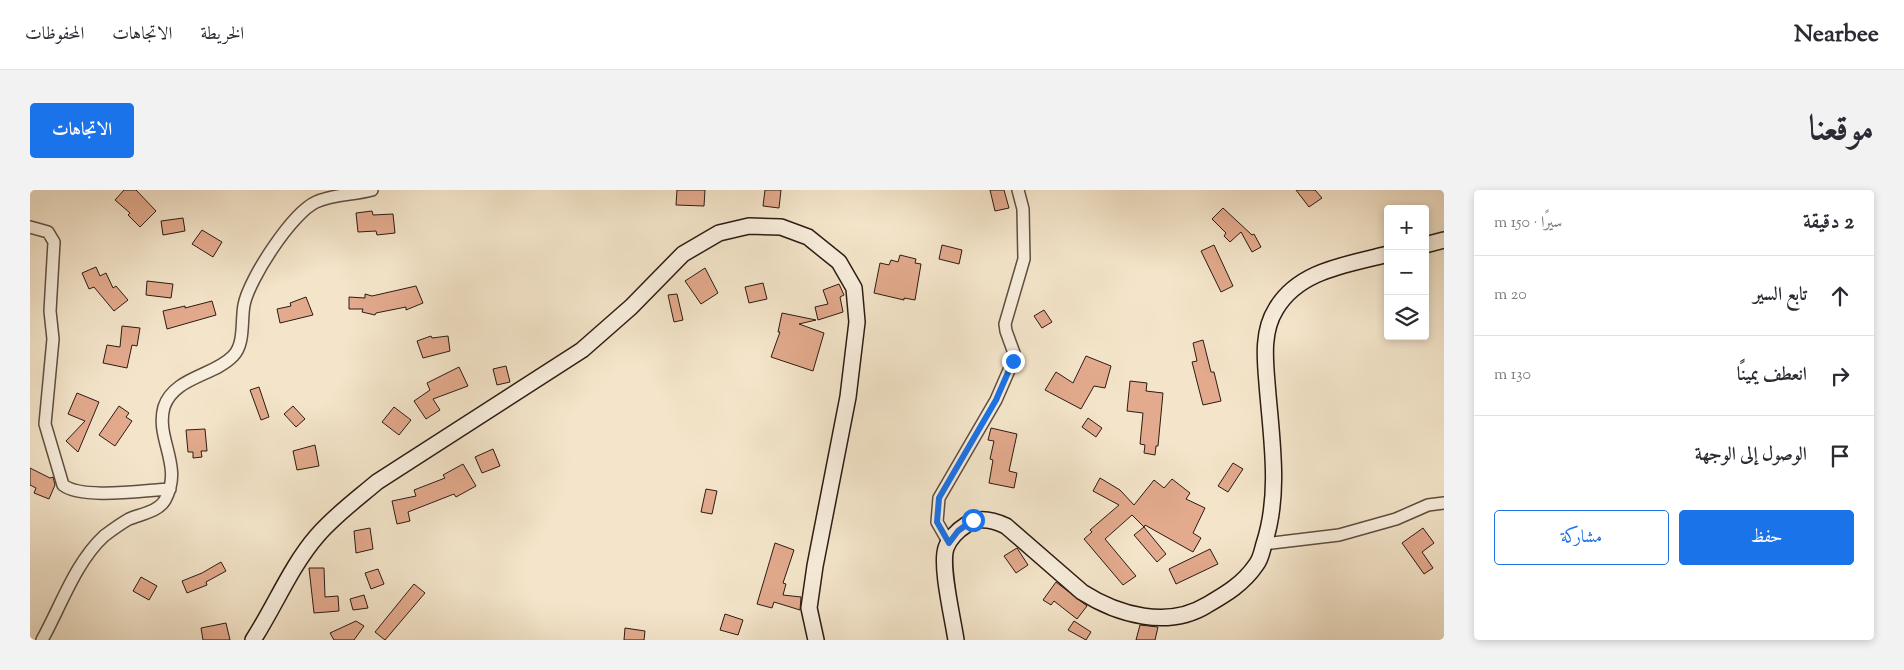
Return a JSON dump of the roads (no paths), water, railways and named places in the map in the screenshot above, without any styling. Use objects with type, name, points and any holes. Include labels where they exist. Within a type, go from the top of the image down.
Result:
[{"type":"main road","points":[[254,640],[295,568],[316,536],[346,507],[378,482],[582,350],[631,307],[682,254],[719,233],[750,226],[781,227],[808,237],[839,262],[854,288],[858,322],[848,397],[815,566],[809,608],[816,640]]},
{"type":"main road","points":[[1429,244],[1444,240]]},
{"type":"main road","points":[[956,640],[946,570],[946,552],[949,543],[958,531],[973,520],[996,522],[1008,528],[1090,597],[1130,614],[1161,618],[1195,611],[1236,588],[1257,565],[1271,523],[1274,482],[1265,347],[1274,313],[1287,293],[1298,284],[1329,270],[1384,255]]},
{"type":"street","points":[[42,640],[80,566],[90,552],[118,525],[154,510],[163,502],[170,489],[172,465],[162,418],[165,406],[170,397],[181,386],[234,356],[240,345],[245,301],[252,283],[277,241],[304,209],[326,198],[372,190]]},
{"type":"street","points":[[949,543],[937,522],[939,498],[996,400],[1013,361],[1014,353],[1005,324],[1024,260],[1023,209],[1018,190]]},
{"type":"street","points":[[30,227],[48,232],[54,242],[50,310],[53,339],[45,424],[63,485],[71,491],[104,492],[170,489]]},
{"type":"street","points":[[1264,544],[1340,535],[1396,519],[1428,505],[1444,503]]}]
